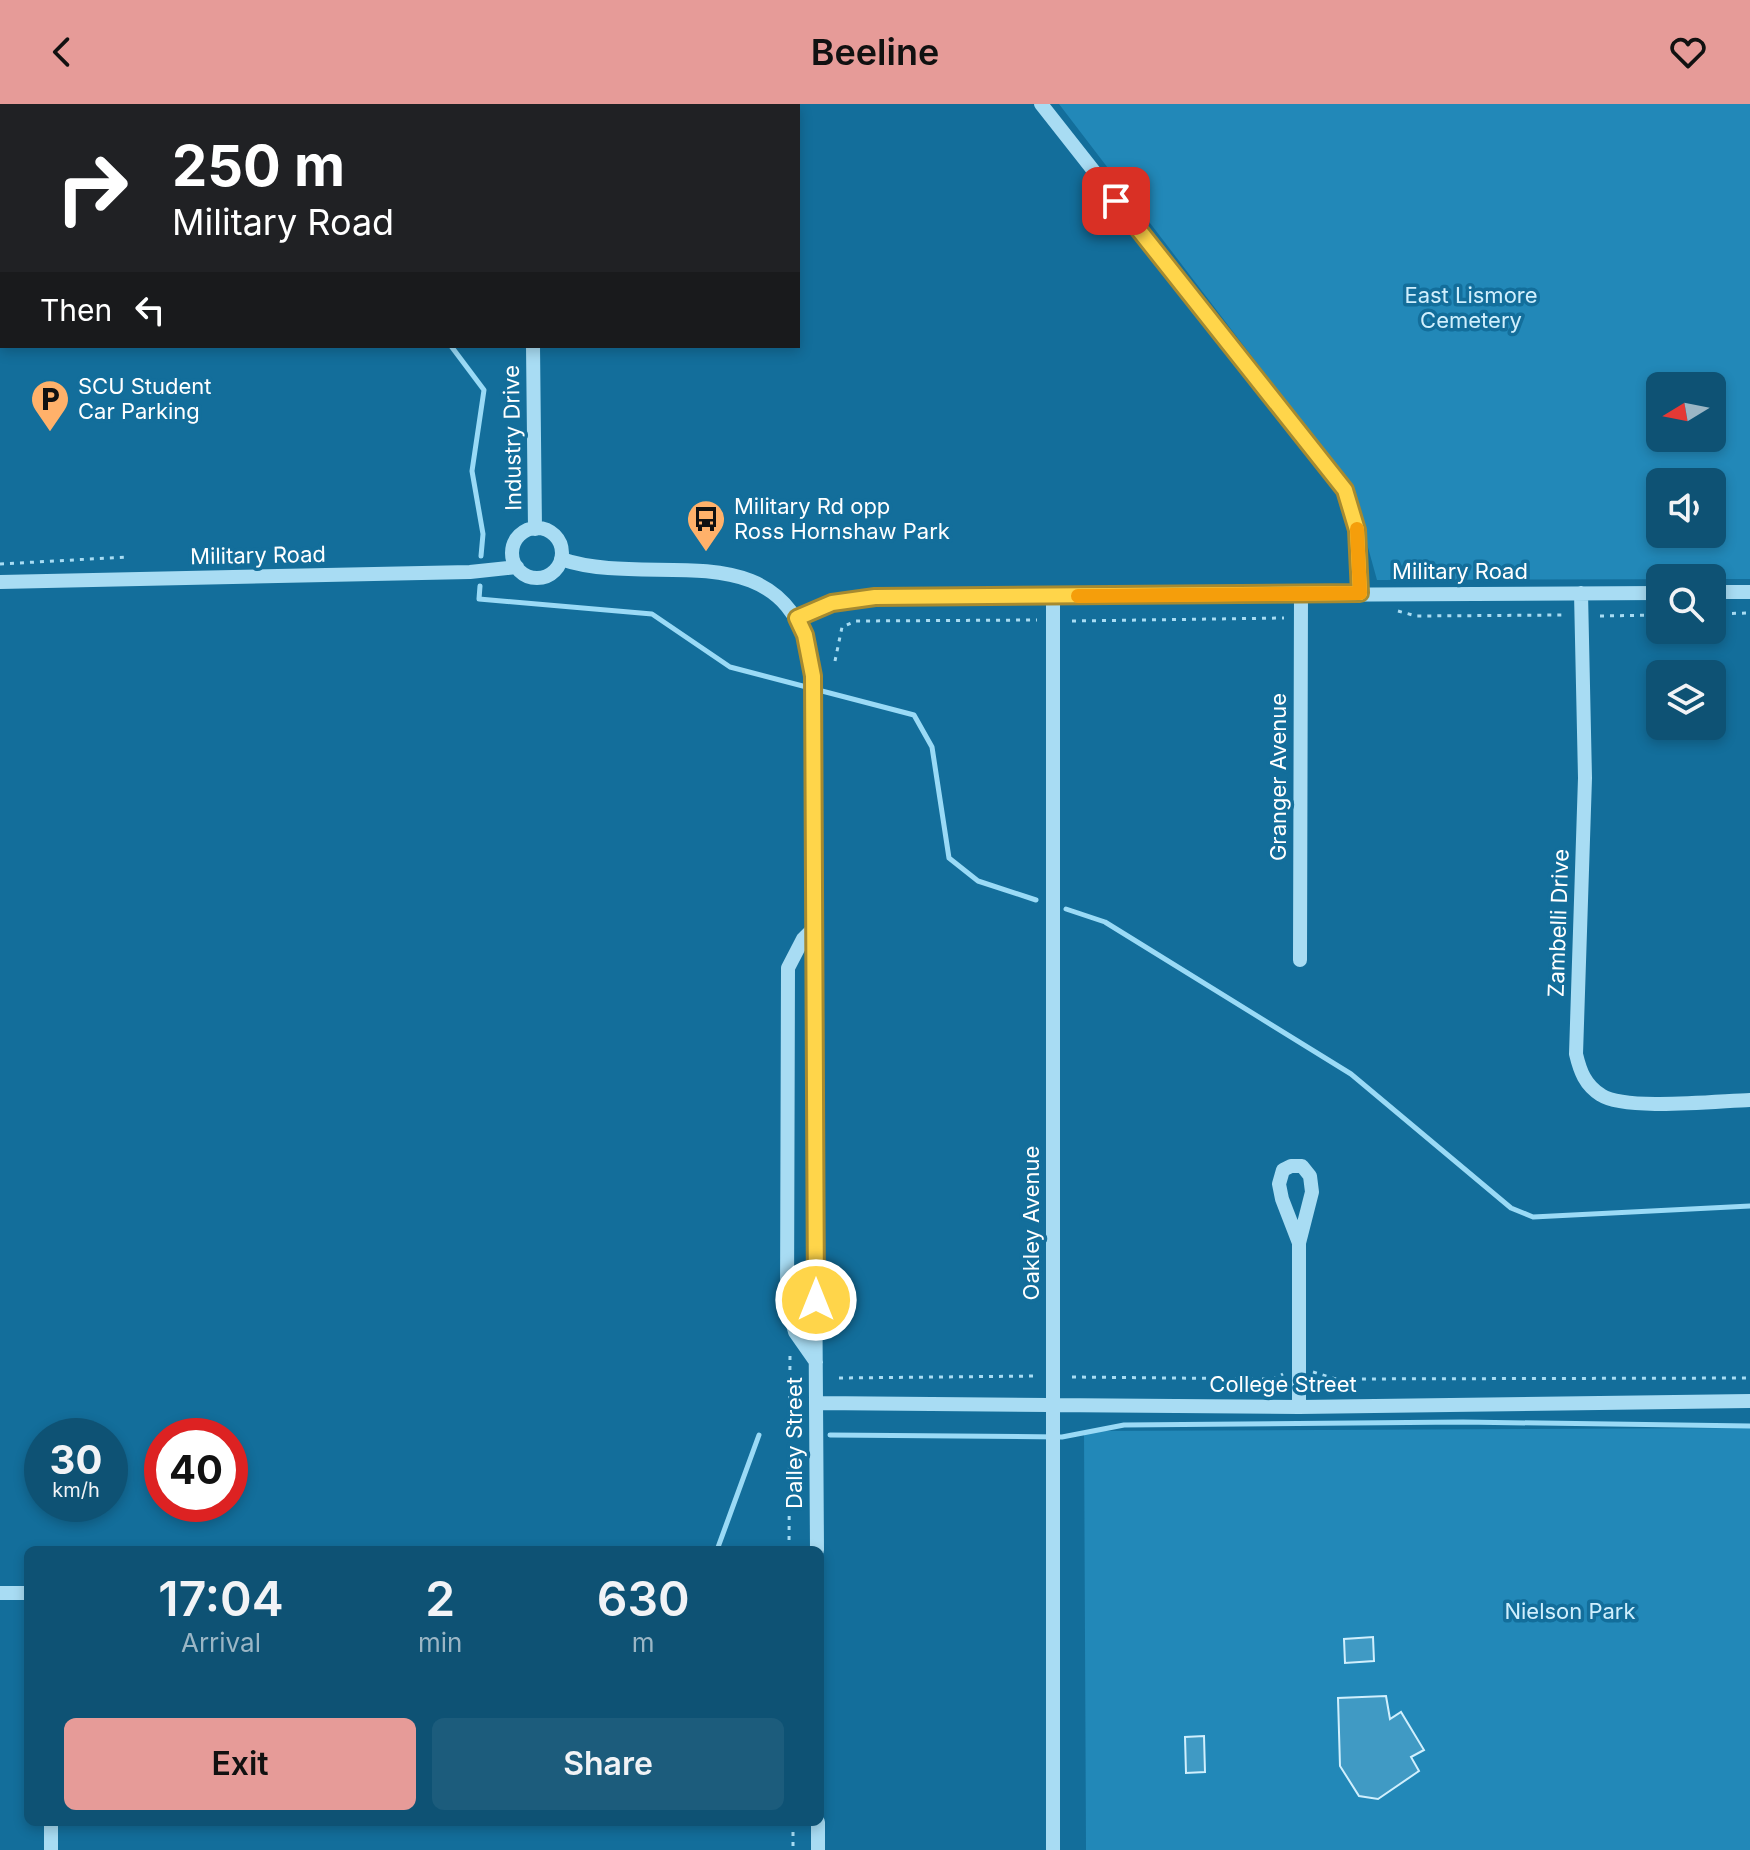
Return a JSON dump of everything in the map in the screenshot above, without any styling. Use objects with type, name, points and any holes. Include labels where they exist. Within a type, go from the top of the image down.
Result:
[{"type":"street","points":[[1041,104],[1345,490],[1357,530],[1360,593]]},
{"type":"street","name":"Industry Drive","points":[[533,348],[535,529]]},
{"type":"street","points":[[535,529],[556,537],[561,559],[546,577],[529,577],[517,567],[514,546],[522,534],[535,529]]},
{"type":"street","points":[[561,559],[606,570],[733,573],[770,590],[797,618]]},
{"type":"street","name":"Military Road","points":[[0,582],[470,572],[517,567]]},
{"type":"street","points":[[1726,592],[1750,592]]},
{"type":"street","name":"Zambelli Drive","points":[[1581,593],[1585,778],[1576,1054],[1580,1071],[1589,1086],[1603,1097],[1624,1103],[1750,1100]]},
{"type":"street","name":"Military Road","points":[[797,618],[832,603],[875,597],[1646,593]]},
{"type":"street","name":"Granger Avenue","points":[[1300,960],[1301,594]]},
{"type":"street","name":"Oakley Avenue","points":[[1053,597],[1053,1850]]},
{"type":"street","name":"Dalley Street","points":[[797,618],[805,635],[813,676],[817,1546]]},
{"type":"street","points":[[814,928],[797,948],[788,968],[787,1303],[795,1332],[816,1362]]},
{"type":"street","points":[[1299,1243],[1279,1184],[1283,1170],[1291,1166],[1302,1166],[1310,1176],[1312,1192],[1299,1243],[1299,1407]]},
{"type":"street","name":"College Street","points":[[816,1403],[1299,1407],[1750,1401]]},
{"type":"street","points":[[0,1593],[24,1593]]},
{"type":"street","points":[[51,1826],[51,1850]]},
{"type":"street","points":[[818,1826],[818,1850]]},
{"type":"path","points":[[0,564],[127,557]]},
{"type":"path","points":[[1396,610],[1416,616],[1568,615]]},
{"type":"path","points":[[1726,614],[1750,613]]},
{"type":"path","points":[[1600,616],[1646,615]]},
{"type":"path","points":[[1072,621],[1289,618]]},
{"type":"path","points":[[835,661],[842,627],[856,621],[1037,620]]},
{"type":"path","points":[[1313,1372],[1336,1379],[1750,1378]]},
{"type":"path","points":[[1072,1377],[1273,1379],[1284,1373]]},
{"type":"path","points":[[839,1378],[1038,1376]]},
{"type":"path","points":[[793,1826],[793,1850]]},
{"type":"green space","name":"East Lismore Cemetery","points":[[1059,104],[1750,104],[1750,579],[1726,579],[1726,564],[1646,564],[1646,579],[1377,580],[1351,486]]},
{"type":"green space","name":"Nielson Park","points":[[1750,1428],[1750,1850],[1086,1850],[1084,1431]]},
{"type":"building","points":[[1373,1637],[1374,1661],[1345,1663],[1344,1639]]},
{"type":"building","points":[[1386,1696],[1390,1719],[1401,1712],[1424,1750],[1411,1757],[1419,1771],[1378,1799],[1359,1796],[1340,1766],[1338,1698]]},
{"type":"building","points":[[1204,1736],[1205,1772],[1186,1773],[1185,1737]]},
{"type":"waterway","points":[[452,348],[484,390],[472,471],[483,534],[481,556]]},
{"type":"waterway","points":[[480,586],[479,599],[652,614],[730,667],[914,715],[932,747],[949,858],[978,881],[1036,900]]},
{"type":"waterway","points":[[1066,909],[1105,922],[1351,1074],[1511,1208],[1533,1217],[1750,1206]]},
{"type":"waterway","points":[[830,1435],[1062,1437],[1124,1425],[1463,1422],[1750,1426]]},
{"type":"waterway","points":[[718,1546],[759,1435]]},
{"type":"slow traffic","points":[[1078,596],[1360,593],[1357,529]]},
{"type":"place","name":"SCU Student Car Parking","points":[[50,433]]},
{"type":"place","name":"Military Rd opp Ross Hornshaw Park","points":[[706,553]]},
{"type":"route","points":[[816,1300],[813,676],[811,655],[797,618],[832,603],[875,597],[1360,593],[1357,530],[1345,490],[1116,201]]}]
